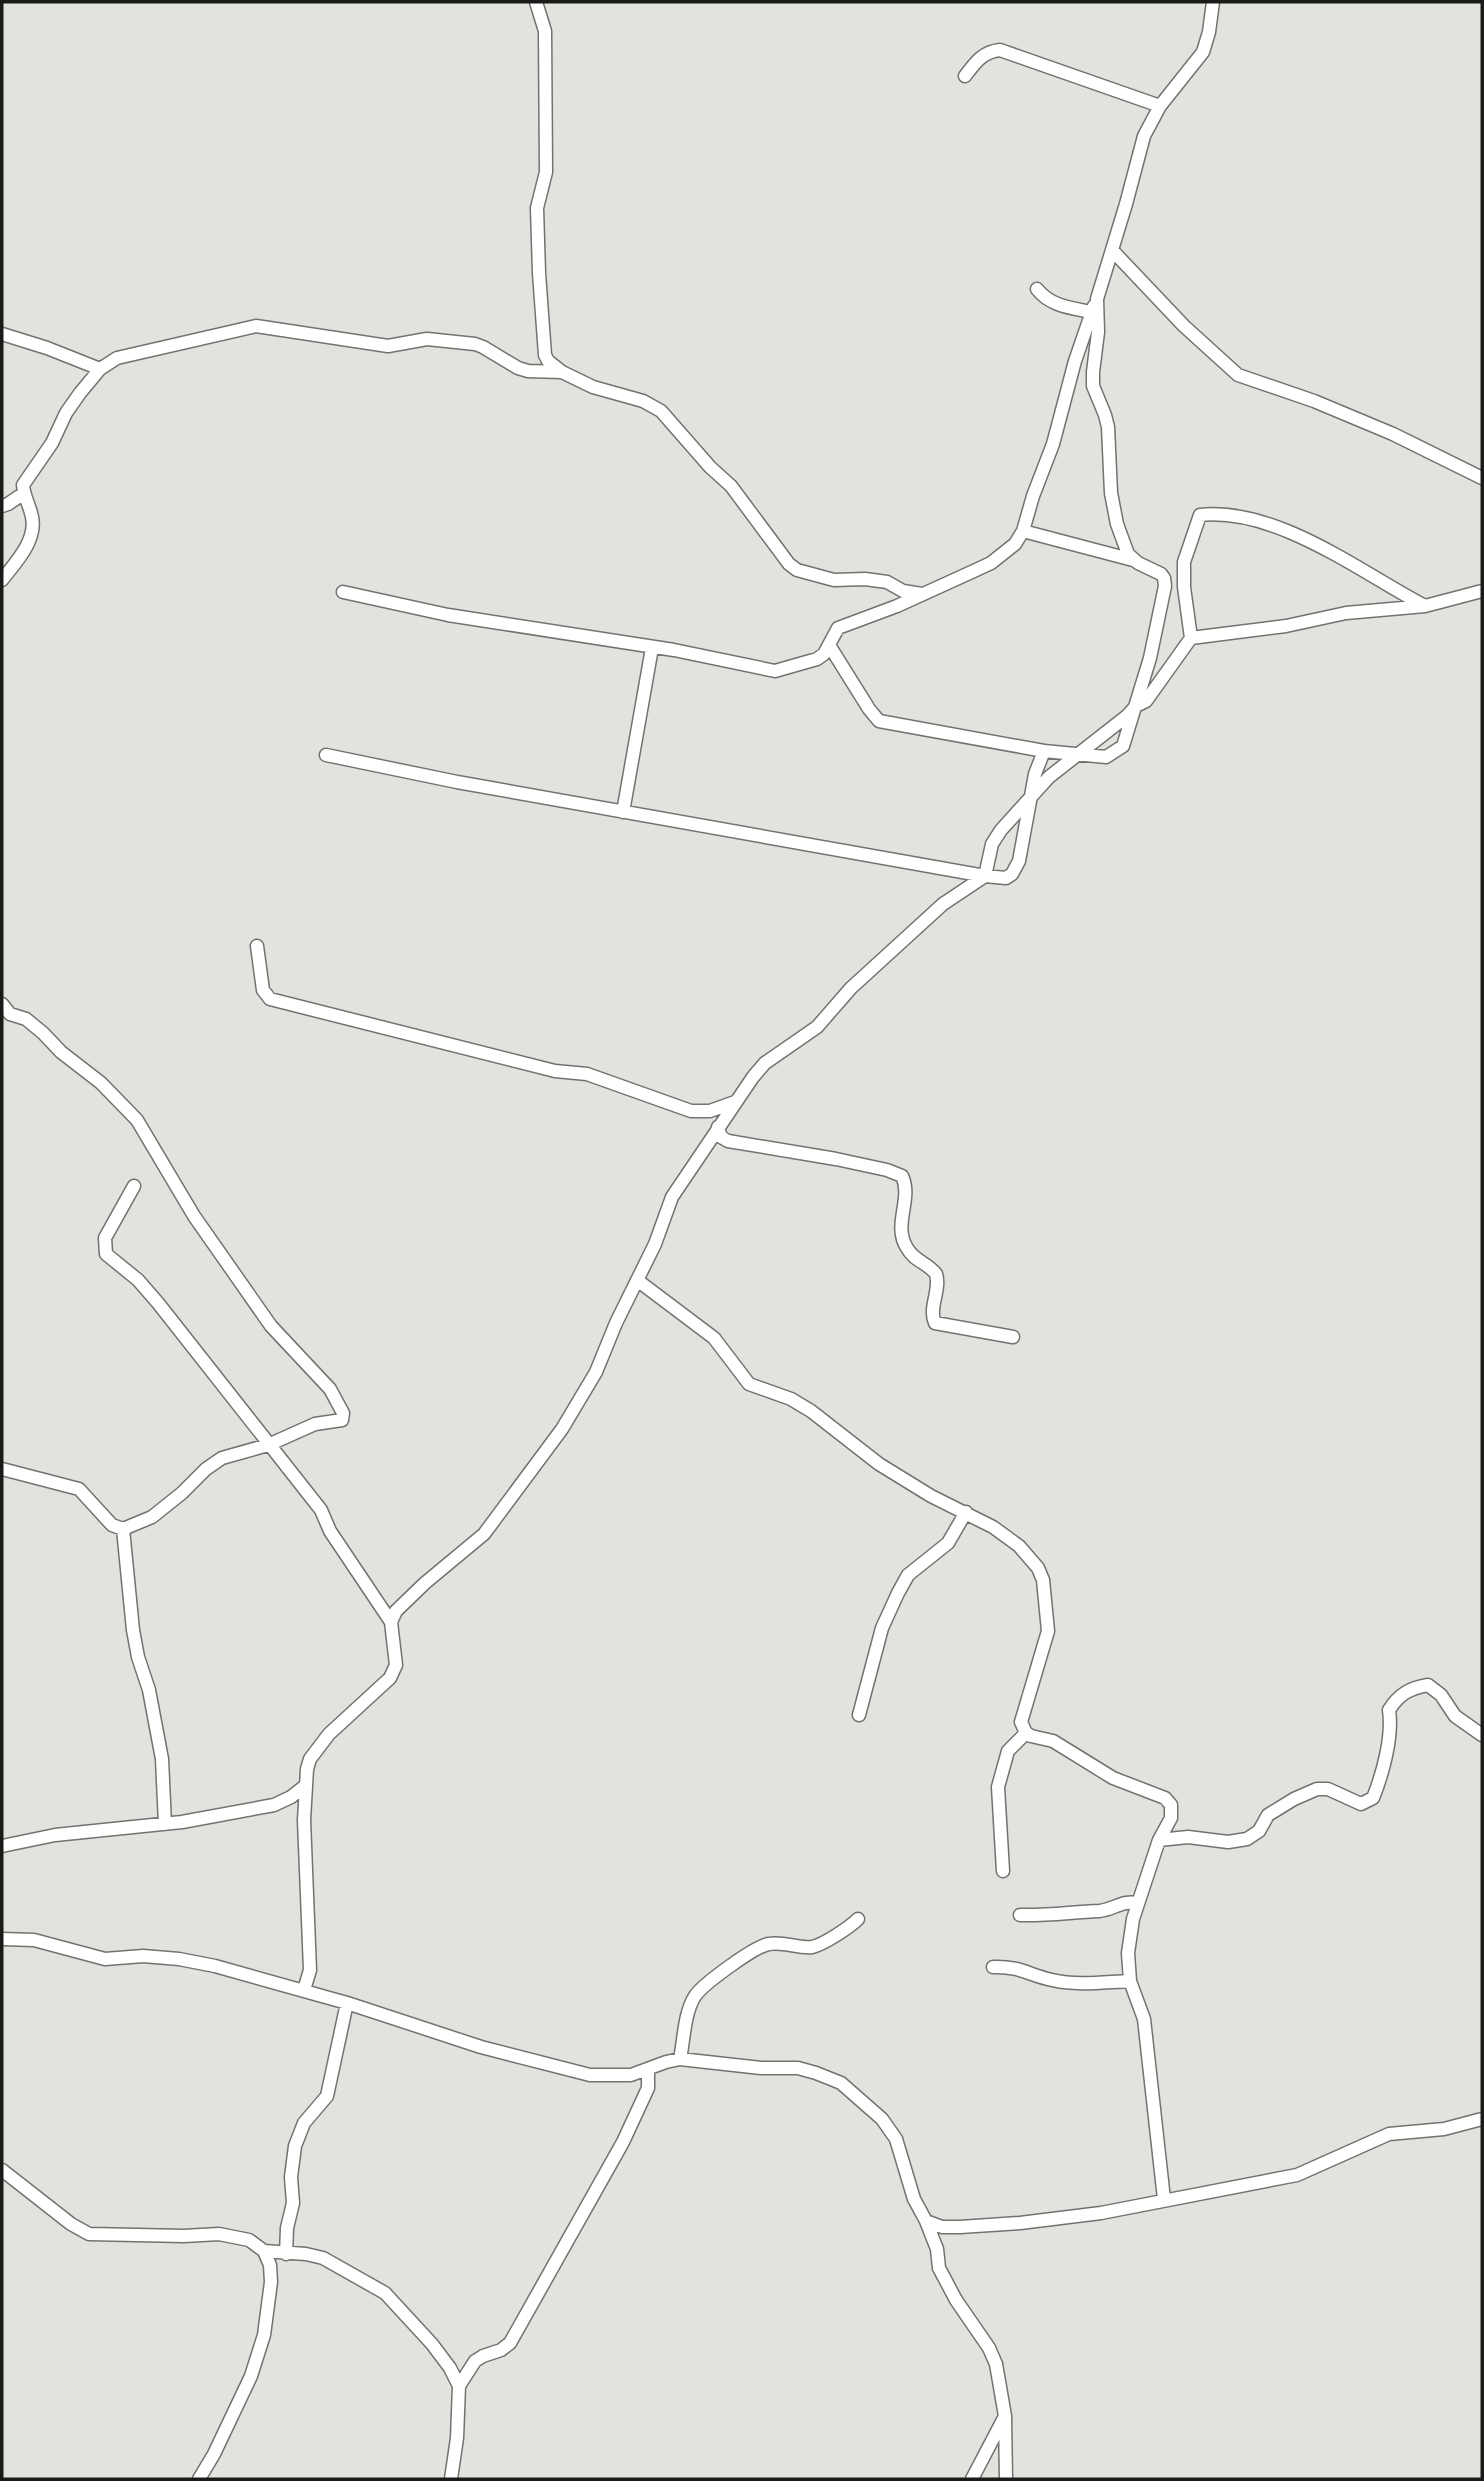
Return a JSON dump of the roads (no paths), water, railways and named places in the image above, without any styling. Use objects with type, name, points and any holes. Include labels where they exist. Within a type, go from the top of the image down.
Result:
[{"type":"street","points":[[536,2],[545,31],[546,172],[537,208],[539,273],[545,355],[548,361],[562,372],[593,387],[643,401],[661,411],[710,467],[731,486],[789,564],[819,577],[834,580],[877,580],[912,594],[922,594]]},
{"type":"street","points":[[343,592],[448,615],[730,660],[775,671],[817,659],[824,654],[838,628],[991,563],[1015,544],[1023,531],[1032,496],[1053,444],[1144,136],[1160,106],[1203,52],[1213,2]]},
{"type":"street","points":[[965,76],[980,57],[989,51],[1000,50],[1160,106]]},
{"type":"street","points":[[1112,250],[1184,326],[1238,375],[1314,401],[1393,434],[1482,478]]},
{"type":"street","points":[[1037,289],[1044,298],[1066,307],[1091,312]]},
{"type":"street","points":[[1097,299],[1098,332],[1093,386],[1108,427],[1111,493],[1117,524],[1123,546],[1133,560]]},
{"type":"street","points":[[2,580],[33,532],[32,517],[23,485],[52,443],[66,413],[100,369],[117,358],[256,326],[388,346],[427,339],[475,344],[518,368],[562,372]]},
{"type":"street","points":[[2,334],[100,369]]},
{"type":"street","points":[[2,506],[24,494]]},
{"type":"street","points":[[391,1622],[396,1611],[408,1599],[484,1534],[562,1429],[596,1372],[654,1244],[672,1197],[718,1127],[765,1063],[817,1027],[851,988],[943,904],[985,876],[992,844],[1031,796],[1078,753],[1127,716],[1136,706],[1146,701],[1191,638],[1184,587],[1184,562],[1200,515],[1213,514],[1257,521],[1290,533],[1346,559],[1425,606]]},
{"type":"street","points":[[829,645],[869,709],[879,720],[1044,751],[1107,757],[1118,751],[1124,743],[1150,657],[1165,586],[1164,578],[1133,560],[1023,531]]},
{"type":"street","points":[[1191,638],[1286,626],[1346,613],[1425,606],[1482,591]]},
{"type":"street","points":[[623,811],[652,648]]},
{"type":"street","points":[[326,755],[457,782],[985,876],[1006,877],[1016,869],[1035,774],[1044,751]]},
{"type":"street","points":[[257,946],[263,990],[270,999],[555,1071],[587,1074],[691,1111],[702,1112],[736,1102]]},
{"type":"street","points":[[2,1004],[10,1014],[26,1020],[43,1033],[61,1052],[101,1083],[137,1120],[194,1216],[264,1316],[330,1389],[343,1413],[342,1420],[314,1424],[268,1445],[222,1458],[152,1517],[124,1530],[112,1525],[79,1489],[2,1469]]},
{"type":"street","points":[[718,1127],[721,1137],[728,1141],[887,1170],[902,1176],[905,1191],[900,1229],[902,1239],[912,1256],[936,1273],[937,1294],[932,1312],[935,1323],[1013,1337]]},
{"type":"street","points":[[134,1186],[105,1238],[106,1254],[138,1280],[158,1303],[321,1510],[330,1531],[391,1622],[396,1658],[394,1672],[385,1684],[343,1720],[310,1759],[305,1786],[304,1820],[311,1942],[310,1970],[304,1990]]},
{"type":"street","points":[[637,1280],[714,1338],[749,1384],[790,1398],[811,1411],[879,1464],[931,1496],[993,1527],[1020,1546],[1038,1568],[1043,1580],[1048,1631],[1021,1722],[1026,1733],[1053,1741],[1114,1778],[1165,1798],[1171,1805],[1172,1813],[1159,1840],[1137,1903],[1129,1937],[1130,1981],[1144,2019],[1164,2199]]},
{"type":"street","points":[[859,1715],[882,1628],[898,1593],[908,1575],[948,1544],[966,1512]]},
{"type":"street","points":[[124,1530],[133,1630],[138,1657],[149,1690],[162,1759],[166,1824]]},
{"type":"street","points":[[1159,1840],[1188,1837],[1228,1842],[1247,1839],[1259,1831],[1268,1815],[1317,1789],[1328,1789],[1361,1804],[1373,1798],[1384,1763],[1391,1721],[1390,1710],[1398,1697],[1413,1688],[1428,1685],[1441,1695],[1455,1716],[1482,1735]]},
{"type":"street","points":[[1003,1871],[998,1787],[1008,1751],[1026,1733]]},
{"type":"street","points":[[2,1846],[55,1835],[166,1824],[274,1805],[305,1786]]},
{"type":"street","points":[[1020,1915],[1100,1911],[1124,1902],[1137,1903]]},
{"type":"street","points":[[681,2059],[690,2009],[694,1997],[703,1987],[764,1945],[793,1943],[815,1946],[858,1919]]},
{"type":"street","points":[[2,1939],[34,1940],[105,1959],[143,1956],[180,1959],[304,1990],[481,2047],[578,2072],[617,2077],[681,2059],[761,2068],[798,2068],[841,2083],[882,2119],[895,2139],[914,2199],[937,2249],[939,2268],[956,2300],[989,2348],[996,2364],[1005,2416],[1006,2479]]},
{"type":"street","points":[[993,1967],[1011,1966],[1049,1980],[1084,1984],[1130,1981]]},
{"type":"street","points":[[286,2254],[293,2203],[291,2177],[295,2146],[304,2123],[327,2096],[347,2003]]},
{"type":"street","points":[[459,2386],[475,2361],[501,2350],[510,2343],[634,2120],[648,2088],[648,2069]]},
{"type":"street","points":[[926,2221],[942,2227],[960,2227],[1101,2213],[1297,2175],[1389,2134],[1444,2129],[1482,2119]]},
{"type":"street","points":[[2,2171],[71,2224],[89,2234],[219,2234],[249,2240],[264,2251],[306,2254],[323,2259],[385,2293],[428,2338],[450,2368],[459,2386],[458,2430],[451,2479]]},
{"type":"street","points":[[199,2479],[214,2454],[251,2376],[264,2335],[271,2282],[270,2265],[264,2251]]},
{"type":"street","points":[[972,2479],[1005,2416]]}]
